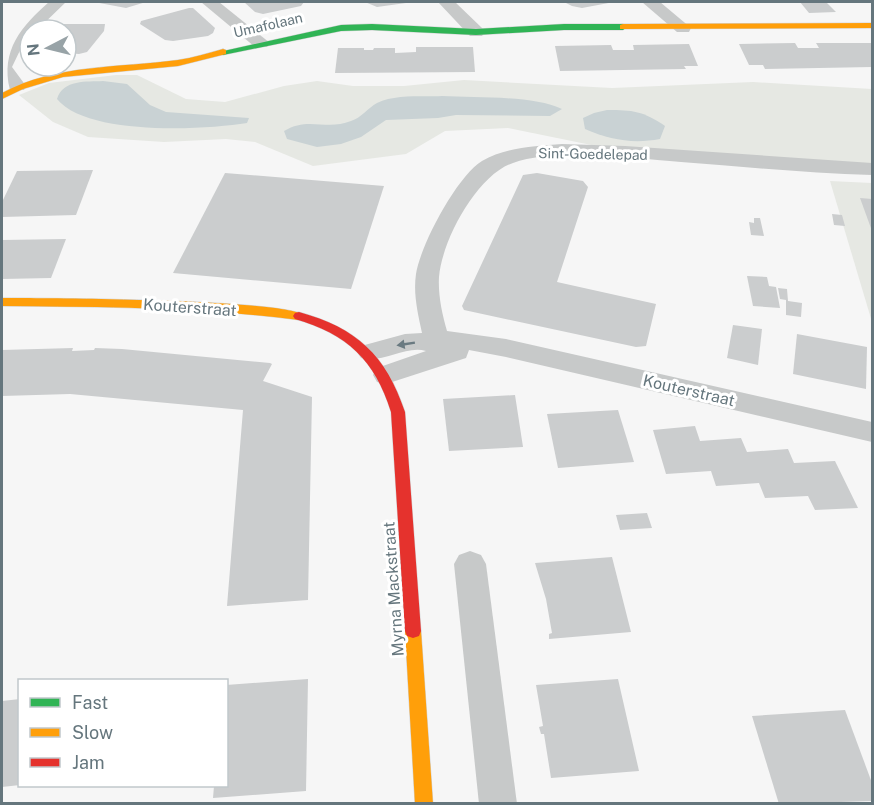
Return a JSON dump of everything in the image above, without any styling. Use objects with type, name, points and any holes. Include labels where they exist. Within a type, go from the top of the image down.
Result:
[{"type":"street","points":[[17,86],[3,67],[16,40],[58,2]]},
{"type":"street","points":[[210,2],[261,43]]},
{"type":"street","points":[[446,2],[476,32]]},
{"type":"street","points":[[650,2],[683,28]]},
{"type":"street","name":"Umafolaan","points":[[2,96],[17,86],[41,78],[181,63],[261,43],[341,28],[372,27],[476,32],[564,27],[873,26]]},
{"type":"street","name":"Sint-Goedelepad","points":[[438,348],[428,304],[429,267],[458,201],[489,165],[512,156],[545,151],[609,152],[873,169]]},
{"type":"street","name":"Kouterstraat","points":[[2,302],[87,301],[272,312],[317,321],[338,329],[370,352],[386,375],[438,348]]},
{"type":"street","name":"Kouterstraat","points":[[370,352],[405,343],[450,352],[506,348],[873,432]]},
{"type":"street","name":"Myrna Mackstraat","points":[[386,375],[395,393],[398,412],[424,804]]},
{"type":"street","points":[[470,564],[498,804]]},
{"type":"shaded area","points":[[116,75],[137,75],[186,99],[225,102],[284,86],[317,81],[353,86],[404,86],[464,80],[612,88],[753,82],[872,89],[872,165],[606,148],[508,128],[445,131],[406,154],[313,166],[255,142],[226,139],[164,142],[88,137],[53,122],[19,95],[49,83]]},
{"type":"shaded area","points":[[103,81],[127,84],[150,105],[166,112],[249,118],[247,123],[227,125],[147,128],[93,119],[72,111],[57,99],[64,88],[70,85]]},
{"type":"shaded area","points":[[442,96],[520,99],[562,109],[550,116],[456,115],[386,120],[361,137],[341,144],[317,147],[287,139],[284,131],[309,124],[342,124],[358,118],[377,103],[392,98]]},
{"type":"shaded area","points":[[607,110],[631,111],[650,117],[665,126],[660,139],[622,140],[585,129],[583,118]]},
{"type":"shaded area","points":[[830,181],[872,183],[872,322]]},
{"type":"building","points":[[94,2],[146,2],[126,8]]},
{"type":"building","points":[[244,2],[304,2],[301,6],[263,14],[255,12]]},
{"type":"building","points":[[365,2],[406,2],[406,3],[377,7]]},
{"type":"building","points":[[564,2],[614,2],[582,8]]},
{"type":"building","points":[[800,2],[826,2],[836,12],[809,13]]},
{"type":"building","points":[[193,8],[215,28],[213,33],[208,36],[173,41],[165,40],[140,24],[141,21]]},
{"type":"building","points":[[78,24],[105,24],[104,31],[87,52],[79,54]]},
{"type":"building","points":[[795,43],[798,48],[819,48],[816,43],[872,43],[872,67],[765,69],[763,65],[749,65],[739,44]]},
{"type":"building","points":[[689,44],[698,66],[684,66],[686,69],[560,71],[555,46],[611,45],[613,50],[634,50],[633,45]]},
{"type":"building","points":[[416,47],[473,47],[475,72],[335,73],[338,48],[373,50],[374,48],[395,48],[395,53],[416,52]]},
{"type":"building","points":[[93,170],[76,215],[2,217],[2,202],[17,171]]},
{"type":"building","points":[[225,173],[384,186],[351,289],[173,273]]},
{"type":"building","points":[[537,173],[583,181],[588,187],[557,282],[656,304],[646,346],[636,347],[464,310],[462,306],[523,175]]},
{"type":"building","points":[[860,198],[872,199],[872,231]]},
{"type":"building","points":[[832,214],[842,215],[845,226],[834,225]]},
{"type":"building","points":[[754,218],[760,218],[764,236],[751,235],[749,222],[754,223]]},
{"type":"building","points":[[66,239],[51,278],[2,279],[2,240]]},
{"type":"building","points":[[747,276],[767,277],[769,286],[776,287],[780,308],[753,306]]},
{"type":"building","points":[[778,288],[787,289],[788,301],[802,303],[801,317],[786,315],[786,300],[780,299]]},
{"type":"building","points":[[733,325],[762,329],[758,365],[727,358]]},
{"type":"building","points":[[797,334],[867,347],[866,389],[793,374]]},
{"type":"building","points":[[73,348],[72,351],[94,350],[95,348],[122,349],[270,363],[272,364],[263,381],[312,397],[308,600],[227,606],[243,410],[70,394],[2,396],[2,350]]},
{"type":"building","points":[[515,395],[523,447],[449,451],[443,399]]},
{"type":"building","points":[[618,410],[634,462],[558,468],[547,414]]},
{"type":"building","points":[[695,426],[700,441],[741,438],[747,452],[788,449],[794,463],[835,461],[858,508],[815,510],[808,496],[765,498],[759,483],[716,486],[711,471],[666,474],[653,430]]},
{"type":"building","points":[[647,513],[652,528],[620,530],[616,515]]},
{"type":"building","points":[[612,557],[631,632],[549,639],[549,634],[552,633],[546,599],[535,563]]},
{"type":"building","points":[[308,679],[306,791],[213,798],[214,787],[228,787],[228,685]]},
{"type":"building","points":[[618,679],[639,771],[551,778],[544,734],[541,734],[539,727],[543,726],[536,685]]},
{"type":"building","points":[[18,699],[18,785],[2,787],[2,701]]},
{"type":"building","points":[[845,710],[872,783],[872,801],[779,804],[752,716]]},
{"type":"traffic: fast","points":[[223,52],[341,28],[372,27],[476,32],[564,27],[623,27]]},
{"type":"traffic: slow","points":[[623,27],[872,26]]},
{"type":"traffic: slow","points":[[2,96],[40,80],[63,75],[178,63],[223,52]]},
{"type":"traffic: slow","points":[[2,302],[133,303],[260,311],[299,316]]},
{"type":"traffic: slow","points":[[413,631],[424,804]]},
{"type":"traffic: jam","points":[[299,316],[334,328],[363,349],[384,377],[392,394],[398,412],[413,631]]}]
